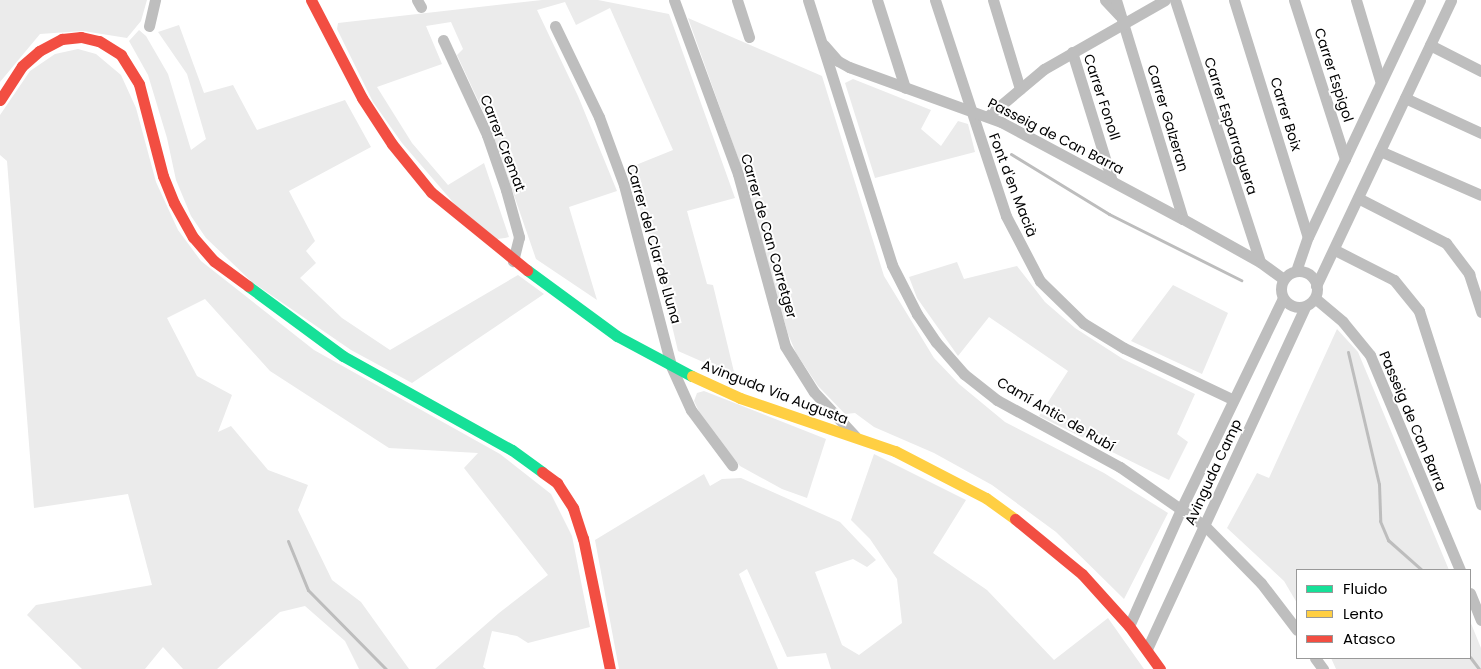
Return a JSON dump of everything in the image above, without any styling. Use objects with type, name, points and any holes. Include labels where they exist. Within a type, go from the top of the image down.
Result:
[{"type":"street","points":[[149,26],[155,0]]},
{"type":"street","name":"Avinguda Via Augusta","points":[[311,0],[372,114],[403,158],[455,216],[513,261],[617,336],[671,366],[740,398],[858,438],[937,470],[1014,517],[1082,574],[1129,626],[1160,669]]},
{"type":"street","name":"Carrer de Can Corretger","points":[[674,0],[738,174],[785,346],[814,392],[858,438]]},
{"type":"street","points":[[737,0],[749,37]]},
{"type":"street","points":[[808,0],[817,30]]},
{"type":"street","points":[[877,0],[905,88]]},
{"type":"street","name":"Font d'en Macià","points":[[935,0],[968,109],[1006,216],[1026,260],[1059,303],[1083,323],[1124,348],[1232,399]]},
{"type":"street","points":[[993,0],[1020,89]]},
{"type":"street","name":"Carrer Galzeran","points":[[1105,0],[1122,22],[1183,219]]},
{"type":"street","points":[[1116,0],[1122,22]]},
{"type":"street","points":[[988,116],[1020,89],[1072,52],[1122,22],[1165,0]]},
{"type":"street","name":"Carrer Esparraguera","points":[[1175,0],[1260,262]]},
{"type":"street","name":"Carrer Boix","points":[[1234,0],[1308,237]]},
{"type":"street","name":"Carrer Espigol","points":[[1294,0],[1345,159]]},
{"type":"street","points":[[1356,0],[1380,80]]},
{"type":"street","points":[[1420,0],[1380,80],[1308,237],[1296,271],[1283,279],[1283,298],[1304,307],[1316,298],[1316,286],[1335,250],[1451,0]]},
{"type":"street","name":"Carrer del Clar de Lluna","points":[[555,26],[599,117],[624,184],[671,366],[691,410],[732,465]]},
{"type":"street","name":"Passeig de Can Barra","points":[[817,30],[832,56],[859,70],[905,88],[988,116],[1183,219],[1260,262],[1283,279]]},
{"type":"street","name":"Camí Antic de Rubí","points":[[817,30],[892,265],[917,314],[951,361],[997,400],[1120,467],[1205,526],[1261,583],[1296,629]]},
{"type":"street","points":[[0,100],[22,66],[56,42],[70,38],[90,38],[106,44],[121,55],[139,84],[174,203],[188,229],[214,261],[320,341],[512,450],[544,471],[564,491],[583,538],[610,669]]},
{"type":"street","name":"Carrer Cremat","points":[[442,40],[487,135],[506,190],[519,237],[513,261]]},
{"type":"street","points":[[1430,45],[1481,72]]},
{"type":"street","name":"Carrer Fonoll","points":[[1072,52],[1112,181]]},
{"type":"street","points":[[836,90],[840,76],[859,70]]},
{"type":"street","points":[[1405,98],[1481,133]]},
{"type":"street","points":[[1380,151],[1481,195]]},
{"type":"street","points":[[1358,198],[1446,243],[1469,274],[1481,312]]},
{"type":"street","points":[[1335,250],[1394,280],[1419,311],[1481,504]]},
{"type":"street","points":[[1296,271],[1304,274],[1316,286]]},
{"type":"street","name":"Avinguda Camp","points":[[1129,626],[1232,399],[1283,298]]},
{"type":"street","name":"Passeig de Can Barra","points":[[1316,298],[1343,322],[1370,355],[1460,569]]},
{"type":"street","name":"Avinguda Camp","points":[[1147,649],[1304,307]]},
{"type":"street","points":[[1471,595],[1481,620]]},
{"type":"shaded area","points":[[0,0],[147,0],[141,21],[127,38],[83,31],[40,34],[0,82]]},
{"type":"shaded area","points":[[542,0],[598,0],[669,14],[735,198],[687,211],[707,284],[713,285],[735,376],[678,351],[654,250],[626,169],[673,150],[610,8],[576,25],[565,2],[537,10],[578,96],[617,191],[569,207],[597,300],[536,259],[490,126],[457,55],[463,49],[451,22],[426,26],[442,64],[377,87],[412,143],[448,185],[484,163],[509,237],[497,239],[458,208],[402,143],[373,102],[337,29],[338,23]]},
{"type":"shaded area","points":[[688,18],[822,76],[884,276],[934,358],[959,384],[1005,422],[1104,473],[1168,513],[1124,599],[1056,532],[992,485],[934,453],[874,427],[855,413],[845,414],[818,386],[796,353],[788,334],[738,158]]},
{"type":"shaded area","points":[[179,25],[204,93],[233,85],[257,130],[345,100],[371,147],[289,191],[315,241],[306,251],[316,263],[300,278],[342,318],[390,350],[518,275],[544,294],[412,383],[351,350],[252,282],[206,238],[191,216],[176,180],[167,138],[148,75],[129,41],[139,30],[146,36],[168,74],[191,150],[206,139],[187,74],[158,32]]},
{"type":"shaded area","points":[[78,49],[96,54],[121,75],[136,108],[156,182],[178,230],[201,261],[314,350],[500,454],[551,494],[572,536],[590,627],[528,643],[517,636],[492,631],[483,667],[486,669],[435,669],[499,613],[548,575],[464,468],[478,453],[389,448],[270,371],[205,299],[167,318],[197,376],[232,395],[218,432],[231,426],[268,470],[308,485],[298,510],[332,580],[361,602],[409,669],[359,669],[345,641],[305,606],[280,612],[217,669],[183,669],[163,647],[145,669],[82,669],[27,615],[36,605],[152,585],[128,494],[34,508],[7,161],[0,155],[0,115],[30,71],[55,54]]},
{"type":"shaded area","points":[[853,79],[931,110],[921,129],[941,146],[958,121],[968,124],[975,152],[875,178],[845,83]]},
{"type":"shaded area","points":[[957,262],[964,279],[1017,266],[1045,302],[1075,328],[1123,359],[1195,394],[1177,434],[1188,442],[1169,480],[1039,416],[1068,371],[989,317],[958,356],[917,298],[909,277]]},
{"type":"shaded area","points":[[1173,285],[1228,313],[1202,374],[1131,341]]},
{"type":"shaded area","points":[[1337,329],[1358,352],[1449,569],[1296,569],[1296,601],[1284,581],[1227,528],[1257,473],[1269,478]]},
{"type":"shaded area","points":[[704,391],[826,439],[807,498],[782,489],[740,466],[703,420],[694,401],[697,393]]},
{"type":"shaded area","points":[[874,454],[966,500],[933,553],[987,590],[1054,660],[1108,618],[1144,669],[831,669],[826,653],[787,657],[747,569],[739,574],[778,669],[619,669],[595,540],[704,474],[710,486],[722,479],[741,478],[840,522],[876,560],[867,567],[853,559],[815,572],[842,645],[859,655],[902,623],[897,579],[870,539],[851,520]]},
{"type":"shaded area","points":[[1471,623],[1481,648],[1481,669],[1336,669],[1331,659],[1471,659]]},
{"type":"waterway","points":[[1011,154],[1109,214],[1241,280]]},
{"type":"waterway","points":[[1348,352],[1379,484],[1380,521],[1388,540],[1421,569]]},
{"type":"waterway","points":[[288,541],[308,590],[386,669]]},
{"type":"waterway","points":[[1471,658],[1479,669]]},
{"type":"traffic: fast","points":[[527,270],[617,336],[692,376]]},
{"type":"traffic: fast","points":[[248,286],[343,356],[512,450],[542,472]]},
{"type":"traffic: slow","points":[[692,376],[740,398],[895,451],[986,498],[1015,519]]},
{"type":"traffic: jam","points":[[311,0],[362,98],[392,144],[431,192],[527,270]]},
{"type":"traffic: jam","points":[[0,100],[22,66],[39,51],[62,39],[81,37],[99,41],[121,55],[139,84],[163,176],[174,203],[193,237],[214,261],[248,286]]},
{"type":"traffic: jam","points":[[542,472],[557,483],[573,508],[583,538],[610,669]]},
{"type":"traffic: jam","points":[[1015,519],[1082,574],[1129,626],[1160,669]]}]
